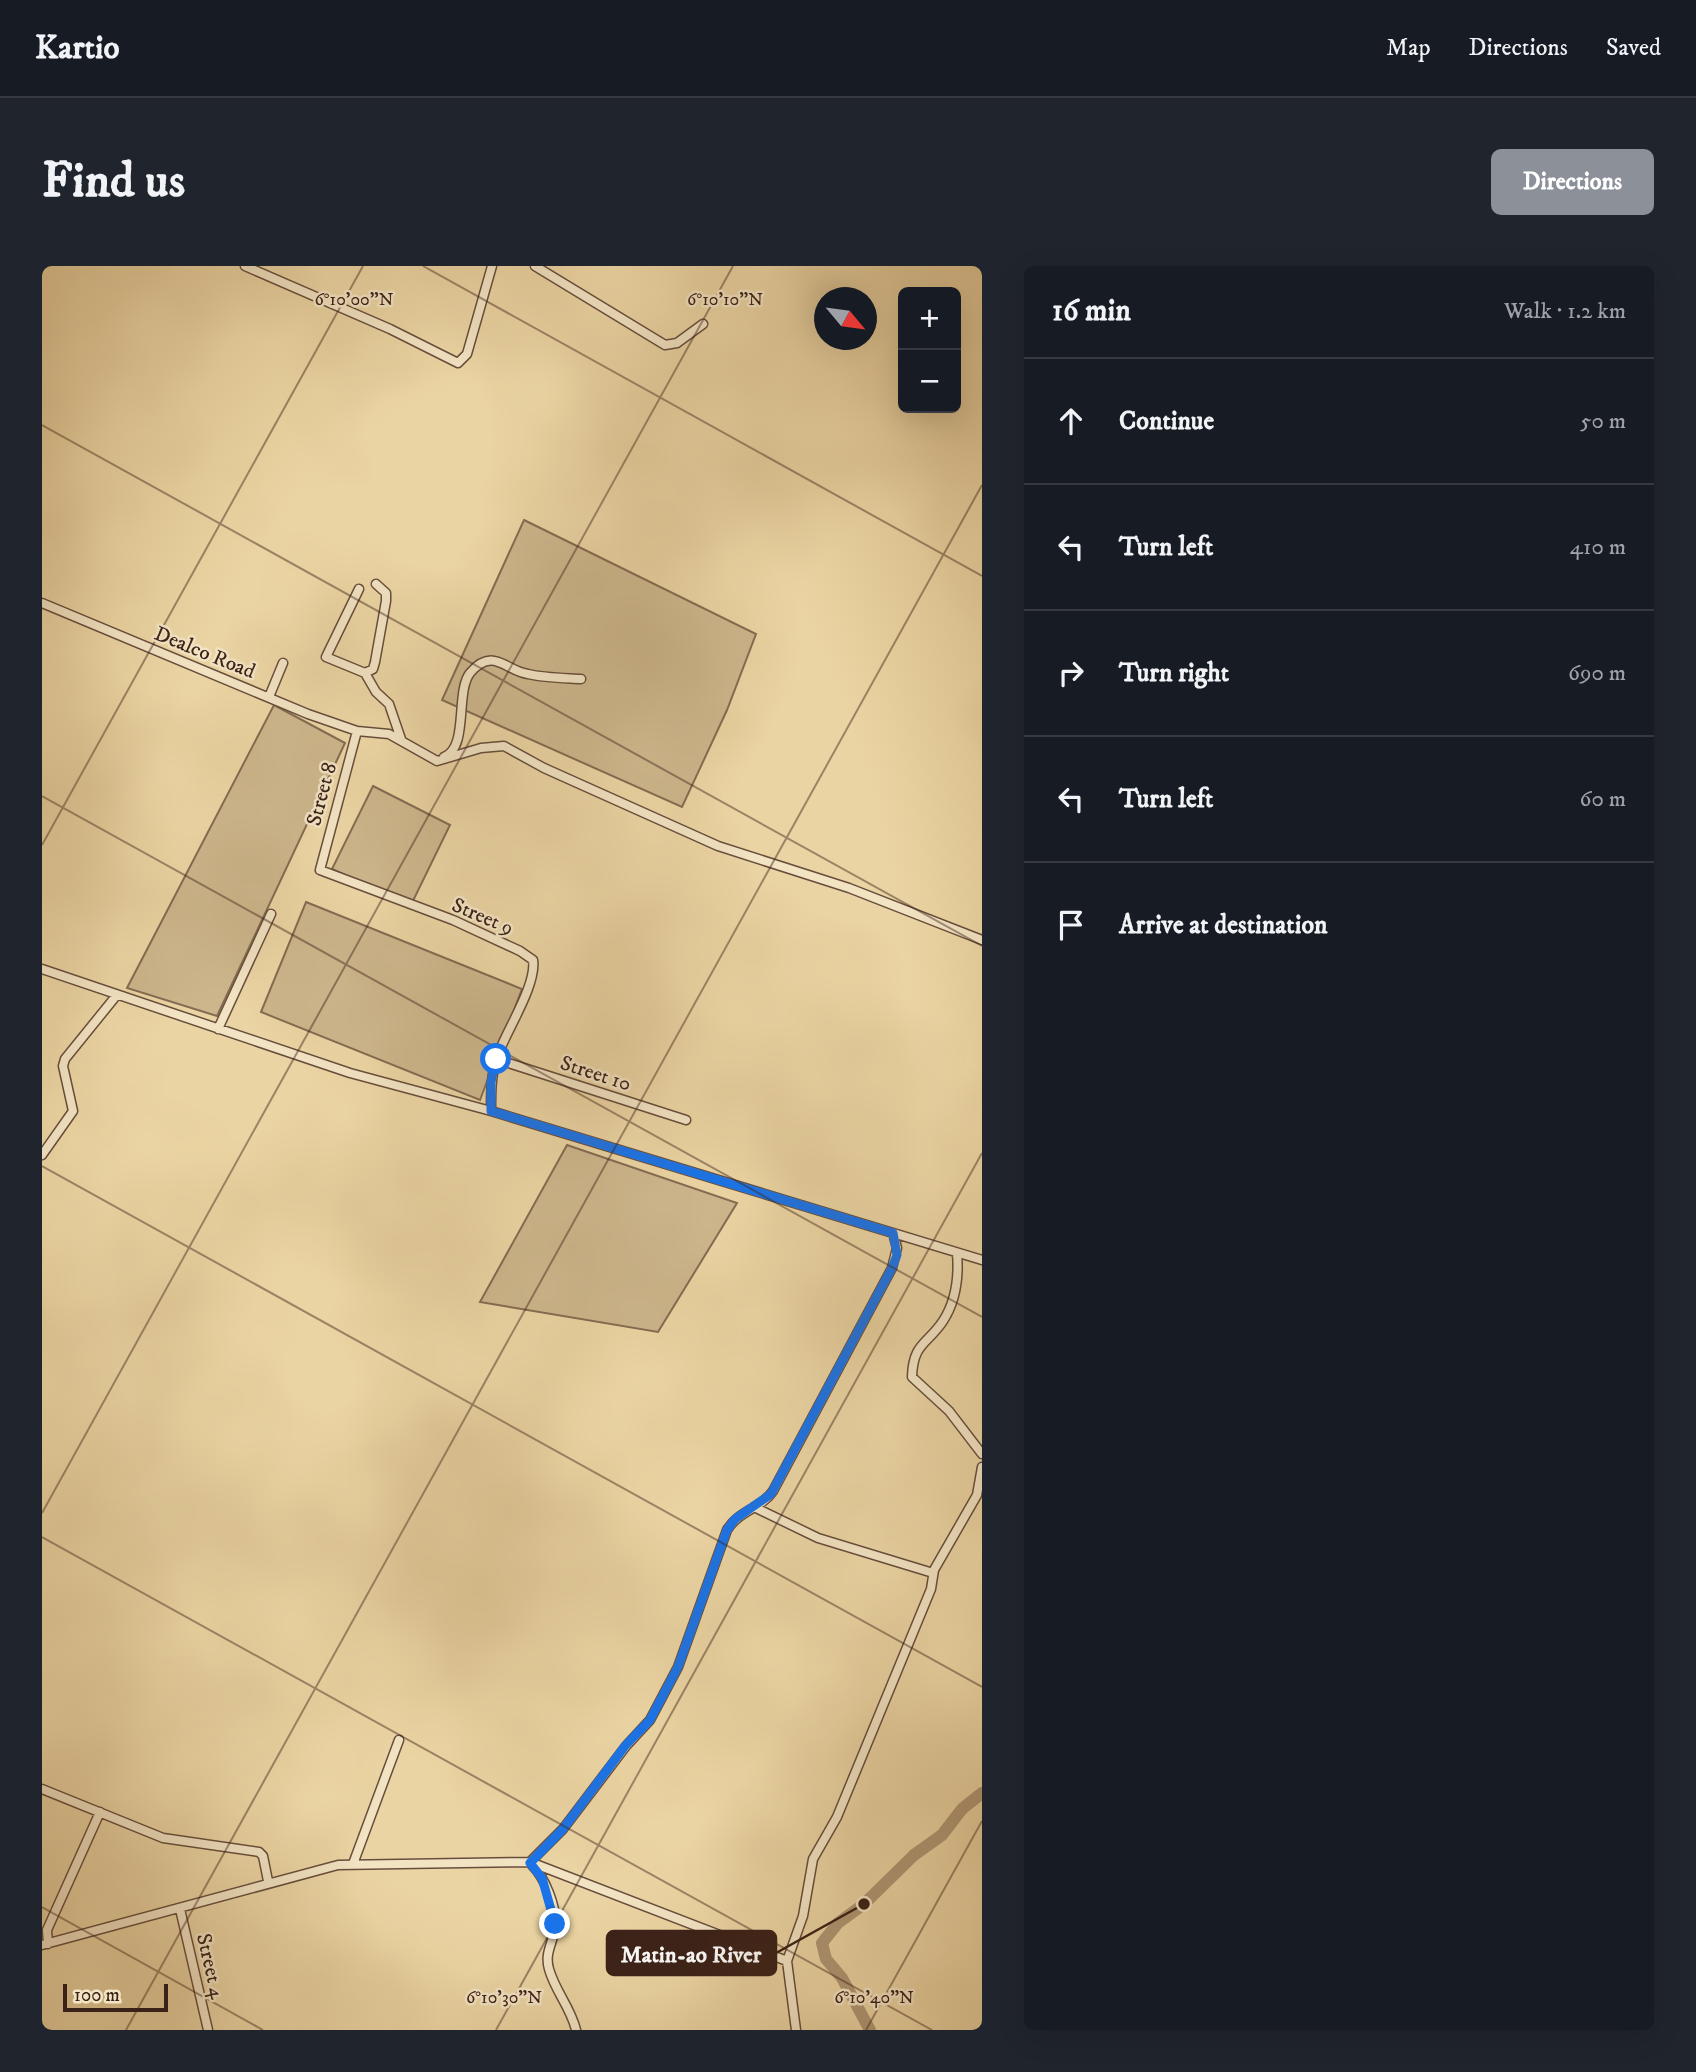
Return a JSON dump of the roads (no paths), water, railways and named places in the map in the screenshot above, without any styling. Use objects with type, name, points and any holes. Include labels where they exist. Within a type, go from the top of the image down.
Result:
[{"type":"street","points":[[244,266],[390,329],[449,360],[461,361],[467,354],[492,266]]},
{"type":"street","points":[[535,266],[666,345],[677,343],[704,324]]},
{"type":"street","points":[[365,673],[373,669],[386,601],[386,593],[376,584]]},
{"type":"street","points":[[359,589],[326,657],[365,673],[376,692],[389,704],[401,739]]},
{"type":"street","name":"Dealco Road","points":[[42,603],[357,731],[375,732],[401,739],[433,759]]},
{"type":"street","points":[[433,759],[448,756],[455,747],[466,681],[480,665],[502,661],[527,674],[581,679]]},
{"type":"street","points":[[268,697],[284,663]]},
{"type":"street","name":"Street 8","points":[[319,866],[357,731]]},
{"type":"street","points":[[433,759],[445,761],[481,748],[509,748],[544,768],[718,846],[849,888],[982,940]]},
{"type":"street","name":"Street 9","points":[[319,866],[324,874],[453,920],[530,956],[533,972],[496,1059]]},
{"type":"street","points":[[218,1029],[271,914]]},
{"type":"street","points":[[42,969],[350,1073],[491,1111],[982,1260]]},
{"type":"street","points":[[42,1155],[73,1111],[63,1066],[65,1059],[116,996]]},
{"type":"street","points":[[491,1111],[491,1082],[496,1059]]},
{"type":"street","name":"Street 10","points":[[496,1059],[686,1120]]},
{"type":"street","points":[[530,1863],[563,1829],[625,1746],[650,1720],[678,1667],[724,1536],[735,1519],[773,1491],[892,1268],[897,1255],[893,1233]]},
{"type":"street","points":[[957,1253],[957,1288],[943,1321],[916,1352],[912,1377],[949,1411],[982,1454]]},
{"type":"street","points":[[796,2030],[788,1961],[803,1916],[813,1859],[840,1811],[931,1589],[933,1573],[975,1500],[982,1466]]},
{"type":"street","points":[[754,1507],[818,1538],[933,1573]]},
{"type":"street","points":[[353,1864],[399,1740]]},
{"type":"street","points":[[42,1789],[173,1841],[259,1853],[263,1856],[268,1881]]},
{"type":"street","points":[[100,1812],[47,1930],[45,1944],[156,1912],[180,1909],[268,1881],[353,1864],[530,1863],[788,1961]]},
{"type":"street","points":[[530,1863],[542,1878],[554,1917],[555,1928],[547,1949],[549,1968],[576,2030]]},
{"type":"street","name":"Street 4","points":[[180,1909],[208,2030]]},
{"type":"waterway","points":[[870,2030],[842,1978],[826,1959],[822,1943],[838,1923],[864,1904],[914,1855],[942,1835],[962,1809],[982,1793]]},
{"type":"place","name":"Matin-ao River","points":[[864,1904]]}]
